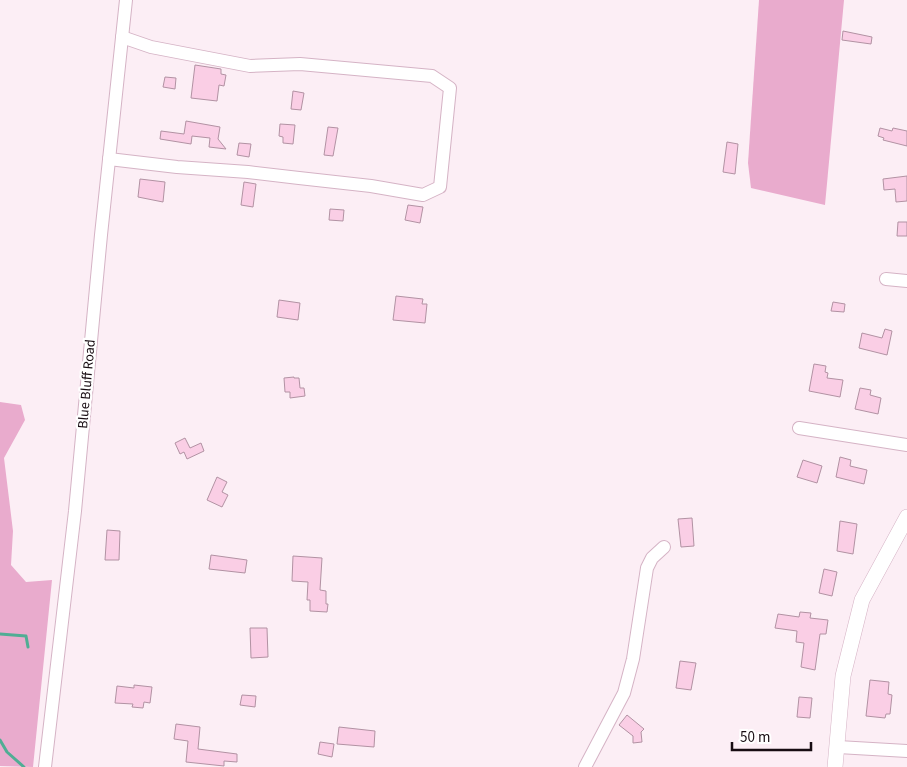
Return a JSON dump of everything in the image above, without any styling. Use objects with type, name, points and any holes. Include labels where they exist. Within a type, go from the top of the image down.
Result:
[{"type":"street","name":"Blue Bluff Road","points":[[45,767],[75,512],[126,0]]},
{"type":"street","points":[[109,159],[372,186],[423,196],[440,187],[444,159],[450,88],[432,76],[300,64],[250,66],[151,47],[122,37]]},
{"type":"street","points":[[886,279],[907,281]]},
{"type":"street","points":[[799,428],[907,445]]},
{"type":"street","points":[[835,767],[843,676],[862,600],[907,517]]},
{"type":"street","points":[[585,767],[624,693],[633,659],[647,568],[652,558],[664,548]]},
{"type":"street","points":[[838,747],[907,751]]},
{"type":"shaded area","points":[[759,0],[844,0],[825,205],[751,188],[748,163]]},
{"type":"shaded area","points":[[0,402],[21,405],[25,420],[4,458],[13,531],[11,565],[26,582],[52,580],[33,767],[0,766]]},
{"type":"building","points":[[843,31],[872,37],[871,44],[842,40]]},
{"type":"building","points":[[195,65],[221,69],[221,74],[226,75],[224,86],[219,85],[217,101],[191,98]]},
{"type":"building","points":[[165,77],[176,78],[175,89],[163,87]]},
{"type":"building","points":[[293,91],[304,93],[301,110],[291,109]]},
{"type":"building","points":[[186,121],[220,127],[218,139],[226,149],[209,147],[210,138],[192,136],[191,144],[160,139],[161,131],[184,134]]},
{"type":"building","points":[[280,124],[295,125],[293,144],[283,143],[283,137],[279,136]]},
{"type":"building","points":[[328,127],[338,128],[333,156],[324,155]]},
{"type":"building","points":[[880,128],[892,131],[893,128],[907,131],[907,146],[883,140],[884,138],[878,136]]},
{"type":"building","points":[[727,142],[738,144],[735,174],[723,172]]},
{"type":"building","points":[[239,143],[251,144],[249,157],[237,155]]},
{"type":"building","points":[[907,176],[907,201],[896,202],[895,189],[884,190],[883,179]]},
{"type":"building","points":[[140,179],[165,182],[163,202],[138,197]]},
{"type":"building","points":[[244,182],[256,184],[253,207],[241,205]]},
{"type":"building","points":[[408,205],[423,207],[420,223],[405,220]]},
{"type":"building","points":[[330,209],[344,210],[343,221],[329,220]]},
{"type":"building","points":[[898,222],[907,222],[907,236],[897,236]]},
{"type":"building","points":[[396,296],[423,299],[422,304],[427,304],[425,323],[393,320]]},
{"type":"building","points":[[279,300],[300,303],[298,320],[277,317]]},
{"type":"building","points":[[833,302],[845,304],[844,312],[831,311]]},
{"type":"building","points":[[885,329],[892,331],[887,355],[859,348],[862,333],[882,338]]},
{"type":"building","points":[[814,364],[826,366],[827,378],[843,380],[840,397],[809,391]]},
{"type":"building","points":[[284,378],[299,378],[300,388],[304,388],[305,396],[290,398],[290,392],[285,392]]},
{"type":"building","points":[[860,388],[871,390],[870,395],[881,398],[878,414],[855,409]]},
{"type":"building","points":[[185,438],[190,448],[201,443],[204,451],[187,459],[184,452],[180,454],[175,443]]},
{"type":"building","points":[[840,457],[851,460],[850,466],[867,470],[864,484],[836,477]]},
{"type":"building","points":[[803,460],[822,466],[817,483],[797,477]]},
{"type":"building","points":[[217,477],[227,482],[222,492],[228,495],[222,507],[207,500]]},
{"type":"building","points":[[692,518],[694,546],[681,547],[678,519]]},
{"type":"building","points":[[840,521],[857,524],[853,554],[837,551]]},
{"type":"building","points":[[107,530],[120,531],[119,560],[105,560]]},
{"type":"building","points":[[211,555],[247,560],[245,573],[209,569]]},
{"type":"building","points":[[293,556],[322,558],[320,590],[326,591],[327,612],[310,611],[310,600],[307,600],[308,582],[292,581]]},
{"type":"building","points":[[824,569],[837,572],[832,596],[819,593]]},
{"type":"building","points":[[800,612],[811,613],[810,618],[828,620],[826,634],[820,634],[815,670],[801,667],[804,643],[796,642],[797,631],[775,628],[778,614],[799,617]]},
{"type":"building","points":[[250,628],[267,628],[268,657],[251,658]]},
{"type":"building","points":[[680,661],[696,663],[691,690],[676,688]]},
{"type":"building","points":[[870,680],[889,682],[888,694],[892,695],[890,714],[886,714],[885,718],[866,716]]},
{"type":"building","points":[[134,685],[152,687],[150,703],[144,702],[143,708],[132,707],[133,704],[115,703],[117,686],[134,688]]},
{"type":"building","points":[[242,695],[256,696],[255,707],[240,705]]},
{"type":"building","points":[[799,697],[812,698],[810,718],[797,717]]},
{"type":"building","points":[[627,715],[644,729],[641,732],[642,742],[633,743],[633,736],[619,725]]},
{"type":"building","points":[[176,724],[200,727],[198,749],[237,754],[237,762],[224,761],[224,766],[186,762],[188,741],[174,739]]},
{"type":"building","points":[[339,727],[375,731],[374,747],[337,744]]},
{"type":"building","points":[[320,742],[334,744],[332,757],[318,754]]},
{"type":"waterway","points":[[0,634],[26,636],[28,647]]},
{"type":"waterway","points":[[0,740],[7,752],[24,767]]}]
